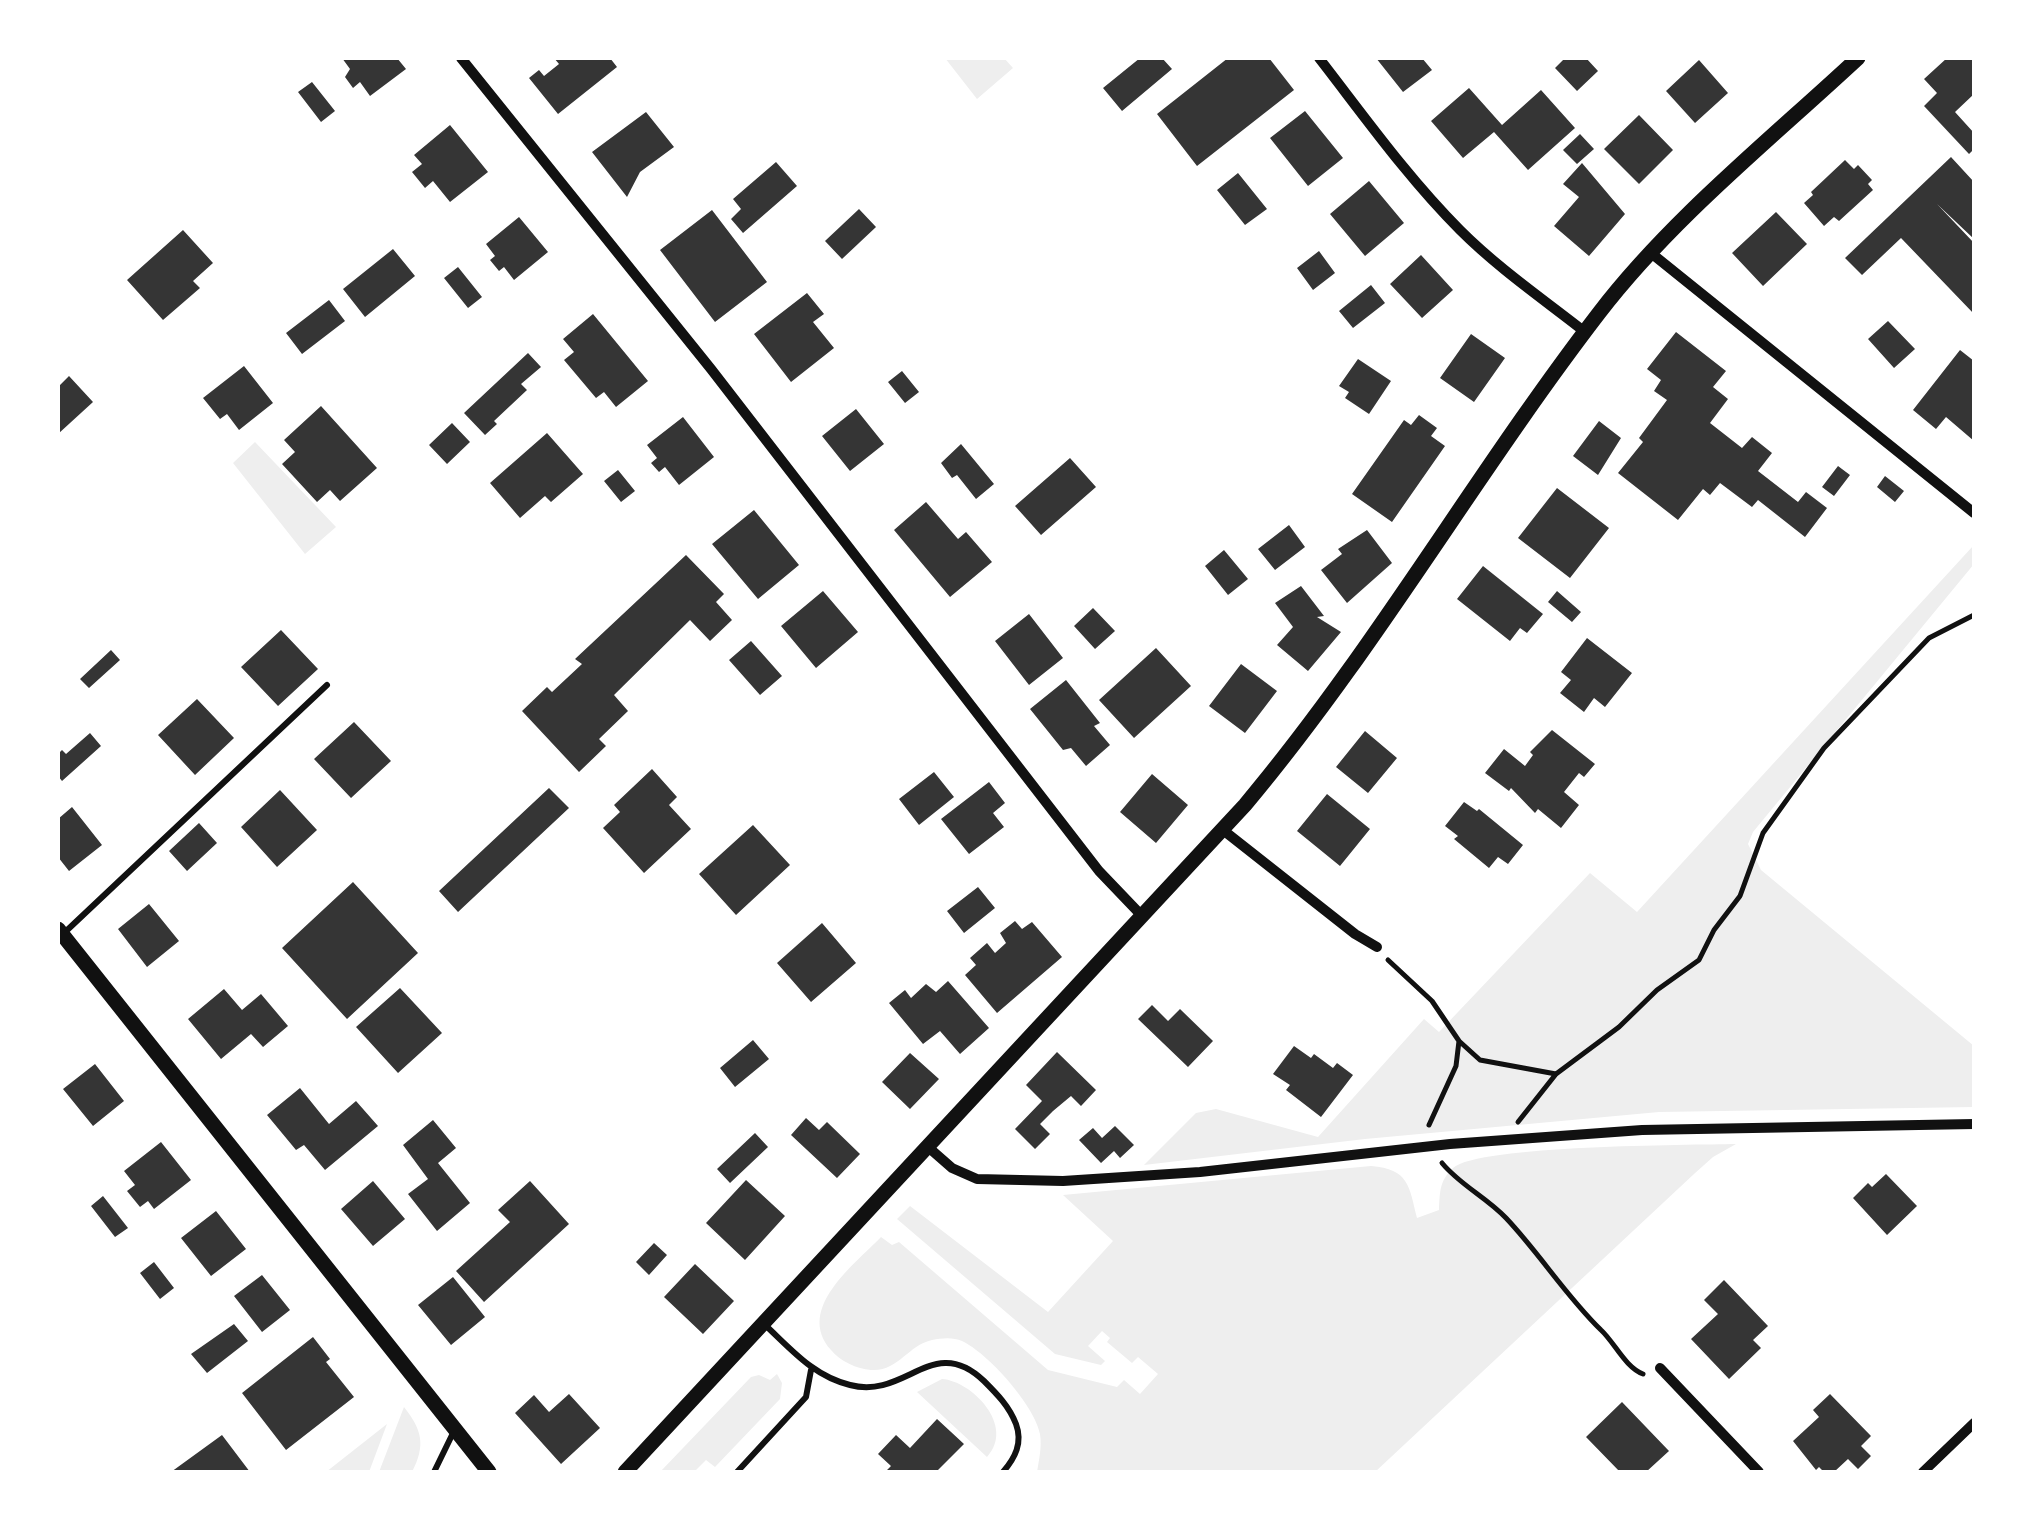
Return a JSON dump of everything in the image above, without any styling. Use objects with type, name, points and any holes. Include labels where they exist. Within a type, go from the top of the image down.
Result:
[{"type":"street","points":[[462,58],[711,369],[1099,870],[1143,917]]},
{"type":"street","points":[[1319,58],[1457,227],[1498,265],[1585,332]]},
{"type":"street","points":[[626,1472],[1223,830],[1339,687],[1585,332],[1652,253],[1858,58]]},
{"type":"street","points":[[1652,253],[1974,513]]},
{"type":"street","points":[[1223,830],[1355,934],[1378,947]]},
{"type":"street","points":[[60,932],[489,1472]]},
{"type":"street","points":[[928,1147],[952,1168],[977,1179],[1007,1182],[1200,1172],[1431,1146],[1723,1126],[1974,1124]]},
{"type":"street","points":[[1660,1368],[1758,1472]]},
{"type":"street","points":[[1923,1472],[1974,1423]]},
{"type":"lane","points":[[60,932],[327,685]]},
{"type":"lane","points":[[764,1324],[810,1369],[852,1386],[876,1389],[932,1363],[963,1364],[1003,1400],[1018,1430],[1016,1456],[1003,1472]]},
{"type":"lane","points":[[738,1472],[806,1397],[812,1378],[810,1369]]},
{"type":"lane","points":[[434,1472],[454,1430]]},
{"type":"path","points":[[1507,1140],[1522,1114],[1556,1074],[1698,960],[1714,930],[1740,896],[1763,833],[1824,748],[1929,638],[1974,615]]},
{"type":"path","points":[[1378,947],[1432,1001],[1459,1042],[1480,1060],[1556,1074]]},
{"type":"path","points":[[1459,1042],[1456,1066],[1428,1128],[1431,1146],[1445,1168],[1498,1210],[1522,1235],[1572,1301],[1606,1334],[1634,1371],[1644,1374],[1660,1368]]},
{"type":"shaded area","points":[[945,58],[1004,58],[1013,68],[977,99]]},
{"type":"shaded area","points":[[255,442],[336,527],[305,554],[233,463]]},
{"type":"shaded area","points":[[1973,546],[1974,564],[1753,832],[1748,844],[1761,870],[1974,1046],[1974,1107],[1659,1112],[1365,1139],[1144,1165],[1196,1113],[1216,1109],[1318,1137],[1424,1019],[1439,1032],[1590,873],[1637,912]]},
{"type":"shaded area","points":[[1736,1144],[1694,1174],[1375,1472],[1037,1472],[1041,1444],[1036,1422],[1009,1381],[973,1347],[955,1339],[932,1340],[889,1367],[871,1370],[839,1358],[822,1335],[820,1319],[832,1289],[881,1237],[892,1245],[899,1242],[1048,1370],[1117,1387],[1124,1380],[1140,1394],[1158,1374],[1138,1357],[1132,1363],[1107,1342],[1110,1338],[1102,1331],[1088,1346],[1105,1361],[1101,1365],[1055,1354],[897,1219],[910,1206],[1048,1312],[1113,1241],[1063,1195],[1371,1166],[1400,1175],[1409,1188],[1417,1218],[1439,1210],[1445,1178],[1453,1168],[1471,1160],[1587,1148]]},
{"type":"shaded area","points":[[777,1374],[782,1383],[780,1399],[715,1467],[706,1460],[694,1472],[660,1472],[751,1377],[759,1375],[770,1380]]},
{"type":"shaded area","points":[[942,1379],[966,1388],[987,1407],[996,1432],[995,1445],[987,1457],[917,1392]]},
{"type":"shaded area","points":[[404,1407],[420,1438],[416,1462],[412,1472],[379,1472]]},
{"type":"shaded area","points":[[387,1424],[369,1472],[326,1472]]},
{"type":"building","points":[[342,58],[397,58],[406,69],[370,96],[360,82],[353,88],[345,77],[350,69]]},
{"type":"building","points":[[554,58],[610,58],[617,67],[558,114],[529,78],[539,70],[544,76],[559,64]]},
{"type":"building","points":[[1140,58],[1162,58],[1172,69],[1122,111],[1103,88]]},
{"type":"building","points":[[1228,58],[1269,58],[1294,90],[1197,166],[1157,114]]},
{"type":"building","points":[[1376,58],[1422,58],[1432,70],[1403,92]]},
{"type":"building","points":[[1565,58],[1586,58],[1598,71],[1577,91],[1555,68]]},
{"type":"building","points":[[1947,58],[1974,61],[1974,94],[1955,112],[1974,133],[1974,149],[1969,154],[1924,106],[1937,93],[1924,79]]},
{"type":"building","points":[[1699,60],[1728,93],[1695,123],[1666,91]]},
{"type":"building","points":[[312,82],[335,111],[321,122],[298,92]]},
{"type":"building","points":[[1469,88],[1502,125],[1541,90],[1575,128],[1528,170],[1494,132],[1463,158],[1431,121]]},
{"type":"building","points":[[1305,111],[1343,158],[1308,186],[1270,138]]},
{"type":"building","points":[[646,112],[674,147],[640,172],[627,197],[592,152]]},
{"type":"building","points":[[1639,115],[1673,150],[1639,184],[1604,149]]},
{"type":"building","points":[[450,125],[488,172],[450,202],[433,181],[425,188],[412,172],[422,164],[414,155]]},
{"type":"building","points":[[1580,134],[1594,149],[1577,164],[1563,150]]},
{"type":"building","points":[[1951,157],[1974,182],[1974,239],[1937,204],[1974,243],[1974,314],[1901,238],[1862,275],[1845,258]]},
{"type":"building","points":[[1845,160],[1854,169],[1858,165],[1872,180],[1868,184],[1873,190],[1839,221],[1834,217],[1824,226],[1804,203]]},
{"type":"building","points":[[776,162],[797,186],[743,233],[731,219],[741,209],[733,199]]},
{"type":"building","points":[[1582,163],[1625,214],[1589,256],[1554,226],[1579,197],[1563,184]]},
{"type":"building","points":[[1238,173],[1267,209],[1245,225],[1217,190]]},
{"type":"building","points":[[1369,181],[1404,223],[1365,256],[1330,214]]},
{"type":"building","points":[[859,209],[876,227],[842,259],[825,241]]},
{"type":"building","points":[[712,210],[767,282],[715,322],[660,250]]},
{"type":"building","points":[[1776,212],[1807,244],[1763,286],[1732,253]]},
{"type":"building","points":[[519,217],[548,252],[514,280],[504,267],[499,271],[490,260],[495,256],[486,244]]},
{"type":"building","points":[[183,230],[213,263],[193,281],[200,288],[163,320],[127,280]]},
{"type":"building","points":[[393,249],[415,276],[365,317],[343,289]]},
{"type":"building","points":[[1319,251],[1335,273],[1313,290],[1297,268]]},
{"type":"building","points":[[1421,255],[1453,290],[1422,318],[1390,284]]},
{"type":"building","points":[[458,267],[482,297],[468,308],[444,278]]},
{"type":"building","points":[[1371,285],[1385,303],[1353,328],[1339,311]]},
{"type":"building","points":[[807,293],[824,314],[813,322],[834,348],[791,382],[754,334]]},
{"type":"building","points":[[329,300],[345,321],[302,354],[286,333]]},
{"type":"building","points":[[593,314],[648,381],[616,407],[604,392],[596,398],[564,360],[574,352],[563,339]]},
{"type":"building","points":[[1888,321],[1915,349],[1894,368],[1868,339]]},
{"type":"building","points":[[1676,332],[1726,371],[1713,387],[1728,399],[1710,423],[1742,448],[1752,437],[1772,453],[1758,471],[1798,502],[1806,492],[1827,508],[1805,537],[1758,500],[1752,507],[1720,483],[1710,495],[1703,489],[1678,520],[1618,473],[1643,442],[1639,438],[1667,400],[1654,391],[1661,380],[1647,369]]},
{"type":"building","points":[[1471,334],[1505,358],[1474,402],[1440,378]]},
{"type":"building","points":[[1960,350],[1974,361],[1974,441],[1946,417],[1936,429],[1913,410]]},
{"type":"building","points":[[528,353],[541,367],[521,384],[527,390],[485,435],[464,413]]},
{"type":"building","points":[[1358,359],[1391,381],[1369,414],[1345,398],[1349,392],[1339,386]]},
{"type":"building","points":[[244,366],[273,403],[239,430],[227,414],[220,419],[203,398]]},
{"type":"building","points":[[902,371],[919,392],[905,403],[888,382]]},
{"type":"building","points":[[69,376],[93,402],[58,434],[58,387]]},
{"type":"building","points":[[321,406],[377,468],[340,501],[330,490],[317,502],[282,464],[295,452],[284,440]]},
{"type":"building","points":[[856,409],[884,444],[850,471],[822,436]]},
{"type":"building","points":[[1419,415],[1437,428],[1431,436],[1445,446],[1392,522],[1352,494],[1404,420],[1411,425]]},
{"type":"building","points":[[683,417],[714,457],[679,485],[665,467],[659,472],[651,463],[657,458],[647,445]]},
{"type":"building","points":[[1599,421],[1621,438],[1598,475],[1573,456]]},
{"type":"building","points":[[452,423],[470,442],[447,464],[429,445]]},
{"type":"building","points":[[547,433],[583,474],[551,502],[545,496],[520,518],[490,483]]},
{"type":"building","points":[[961,444],[994,484],[976,499],[957,475],[952,478],[941,463]]},
{"type":"building","points":[[1070,458],[1096,487],[1041,535],[1015,506]]},
{"type":"building","points":[[1838,466],[1850,475],[1834,496],[1822,487]]},
{"type":"building","points":[[618,470],[635,491],[621,502],[604,481]]},
{"type":"building","points":[[1885,476],[1904,491],[1895,502],[1877,487]]},
{"type":"building","points":[[1557,488],[1609,528],[1570,578],[1518,538]]},
{"type":"building","points":[[926,502],[958,539],[966,532],[992,562],[950,597],[894,530]]},
{"type":"building","points":[[754,510],[799,565],[758,599],[712,544]]},
{"type":"building","points":[[1289,525],[1305,547],[1275,570],[1258,549]]},
{"type":"building","points":[[1367,530],[1392,563],[1347,603],[1321,570],[1342,554],[1338,549]]},
{"type":"building","points":[[1224,550],[1248,579],[1228,595],[1205,566]]},
{"type":"building","points":[[686,555],[724,594],[716,602],[732,620],[710,641],[690,620],[614,695],[628,711],[599,739],[606,746],[579,772],[522,711],[547,687],[552,692],[582,664],[575,659]]},
{"type":"building","points":[[1483,566],[1543,614],[1527,633],[1520,628],[1510,641],[1457,599]]},
{"type":"building","points":[[1301,586],[1324,616],[1317,617],[1341,632],[1308,671],[1277,645],[1293,627],[1275,603]]},
{"type":"building","points":[[823,591],[858,632],[816,668],[781,626]]},
{"type":"building","points":[[1557,591],[1581,612],[1572,622],[1548,602]]},
{"type":"building","points":[[1093,608],[1115,631],[1095,649],[1074,626]]},
{"type":"building","points":[[1029,614],[1063,658],[1029,685],[995,641]]},
{"type":"building","points":[[281,630],[318,669],[278,706],[241,667]]},
{"type":"building","points":[[1587,638],[1632,673],[1605,707],[1594,698],[1584,712],[1560,693],[1571,680],[1561,672]]},
{"type":"building","points":[[751,641],[782,676],[760,695],[729,660]]},
{"type":"building","points":[[1156,648],[1191,686],[1134,738],[1099,700]]},
{"type":"building","points":[[111,650],[120,660],[89,688],[80,679]]},
{"type":"building","points":[[1241,664],[1277,691],[1245,733],[1209,706]]},
{"type":"building","points":[[1066,680],[1100,723],[1094,726],[1110,745],[1086,766],[1071,748],[1063,750],[1030,709]]},
{"type":"building","points":[[197,699],[234,738],[195,775],[158,735]]},
{"type":"building","points":[[354,722],[391,761],[351,798],[314,759]]},
{"type":"building","points":[[1552,730],[1595,764],[1584,777],[1579,773],[1564,792],[1579,805],[1561,828],[1538,809],[1535,813],[1511,788],[1509,791],[1485,773],[1504,749],[1525,766],[1533,755],[1530,752]]},
{"type":"building","points":[[1365,731],[1397,758],[1368,793],[1336,767]]},
{"type":"building","points":[[90,733],[101,746],[62,781],[58,776],[58,754],[62,750],[66,754]]},
{"type":"building","points":[[652,769],[677,797],[669,805],[691,829],[644,873],[603,828],[620,812],[614,805]]},
{"type":"building","points":[[934,772],[954,797],[919,825],[899,799]]},
{"type":"building","points":[[1152,774],[1188,805],[1156,843],[1120,812]]},
{"type":"building","points":[[989,782],[1005,803],[993,813],[1004,827],[969,854],[941,819]]},
{"type":"building","points":[[549,788],[569,808],[458,912],[439,891]]},
{"type":"building","points":[[280,790],[317,830],[277,867],[241,827]]},
{"type":"building","points":[[1327,794],[1370,829],[1340,866],[1297,831]]},
{"type":"building","points":[[1464,802],[1479,809],[1523,845],[1508,864],[1498,857],[1489,868],[1454,839],[1458,836],[1445,826]]},
{"type":"building","points":[[72,807],[102,845],[69,871],[58,857],[58,819]]},
{"type":"building","points":[[199,823],[217,843],[187,871],[169,851]]},
{"type":"building","points":[[753,825],[790,865],[736,915],[699,874]]},
{"type":"building","points":[[353,882],[418,953],[347,1019],[282,948]]},
{"type":"building","points":[[978,887],[995,908],[964,933],[947,911]]},
{"type":"building","points":[[149,904],[179,941],[147,967],[118,929]]},
{"type":"building","points":[[1015,921],[1022,929],[1032,922],[1062,957],[997,1013],[965,975],[976,965],[970,958],[987,943],[995,953],[1006,943],[1000,933]]},
{"type":"building","points":[[822,923],[856,963],[811,1002],[777,963]]},
{"type":"building","points":[[948,981],[989,1028],[960,1054],[940,1031],[923,1044],[889,1003],[905,990],[911,998],[926,984],[936,992]]},
{"type":"building","points":[[400,988],[442,1033],[398,1073],[356,1027]]},
{"type":"building","points":[[224,989],[242,1010],[261,994],[288,1026],[263,1047],[251,1034],[221,1059],[188,1019]]},
{"type":"building","points":[[1152,1005],[1168,1021],[1180,1009],[1213,1041],[1188,1067],[1138,1019]]},
{"type":"building","points":[[753,1040],[769,1059],[735,1087],[720,1068]]},
{"type":"building","points":[[1294,1046],[1333,1068],[1337,1063],[1353,1075],[1321,1117],[1286,1090],[1290,1085],[1273,1074]]},
{"type":"building","points":[[1057,1052],[1096,1090],[1081,1106],[1071,1096],[1053,1111],[1040,1124],[1050,1134],[1035,1149],[1015,1129],[1042,1101],[1026,1085]]},
{"type":"building","points":[[910,1053],[939,1079],[910,1109],[882,1082]]},
{"type":"building","points":[[95,1064],[124,1101],[93,1126],[63,1089]]},
{"type":"building","points":[[300,1088],[329,1124],[356,1101],[378,1126],[325,1170],[304,1145],[296,1150],[267,1115]]},
{"type":"building","points":[[806,1118],[819,1130],[827,1122],[860,1154],[837,1178],[791,1135]]},
{"type":"building","points":[[433,1120],[456,1148],[438,1163],[470,1203],[437,1231],[408,1194],[428,1179],[403,1145]]},
{"type":"building","points":[[1115,1126],[1134,1145],[1120,1158],[1114,1151],[1101,1163],[1079,1140],[1093,1128],[1102,1138]]},
{"type":"building","points":[[755,1133],[768,1147],[730,1183],[717,1169]]},
{"type":"building","points":[[161,1142],[191,1180],[154,1209],[148,1201],[140,1207],[127,1191],[135,1185],[124,1171]]},
{"type":"building","points":[[1886,1174],[1917,1206],[1887,1235],[1853,1198],[1868,1183],[1872,1187]]},
{"type":"building","points":[[746,1180],[785,1216],[745,1260],[706,1223]]},
{"type":"building","points":[[373,1181],[405,1219],[373,1246],[341,1209]]},
{"type":"building","points":[[530,1181],[569,1224],[484,1302],[456,1271],[510,1222],[498,1210]]},
{"type":"building","points":[[103,1196],[128,1228],[115,1237],[91,1206]]},
{"type":"building","points":[[216,1211],[246,1249],[211,1276],[181,1238]]},
{"type":"building","points":[[654,1243],[667,1255],[649,1275],[636,1262]]},
{"type":"building","points":[[154,1262],[174,1288],[160,1299],[140,1273]]},
{"type":"building","points":[[695,1264],[734,1301],[703,1334],[664,1297]]},
{"type":"building","points":[[262,1275],[290,1310],[262,1332],[234,1296]]},
{"type":"building","points":[[453,1277],[485,1317],[451,1345],[418,1305]]},
{"type":"building","points":[[1724,1280],[1768,1326],[1753,1340],[1761,1348],[1729,1379],[1691,1339],[1718,1314],[1704,1300]]},
{"type":"building","points":[[234,1324],[248,1341],[207,1373],[191,1354]]},
{"type":"building","points":[[313,1337],[330,1359],[326,1362],[354,1397],[286,1450],[242,1393]]},
{"type":"building","points":[[569,1394],[600,1428],[561,1464],[515,1413],[534,1395],[549,1412]]},
{"type":"building","points":[[1830,1394],[1871,1436],[1861,1446],[1871,1456],[1858,1469],[1848,1459],[1834,1472],[1824,1472],[1819,1467],[1816,1470],[1793,1441],[1819,1417],[1813,1410]]},
{"type":"building","points":[[1622,1402],[1669,1451],[1646,1472],[1620,1472],[1586,1437]]},
{"type":"building","points":[[937,1419],[964,1444],[936,1472],[885,1472],[891,1466],[878,1454],[896,1435],[910,1448]]},
{"type":"building","points":[[222,1435],[250,1472],[171,1472]]}]
